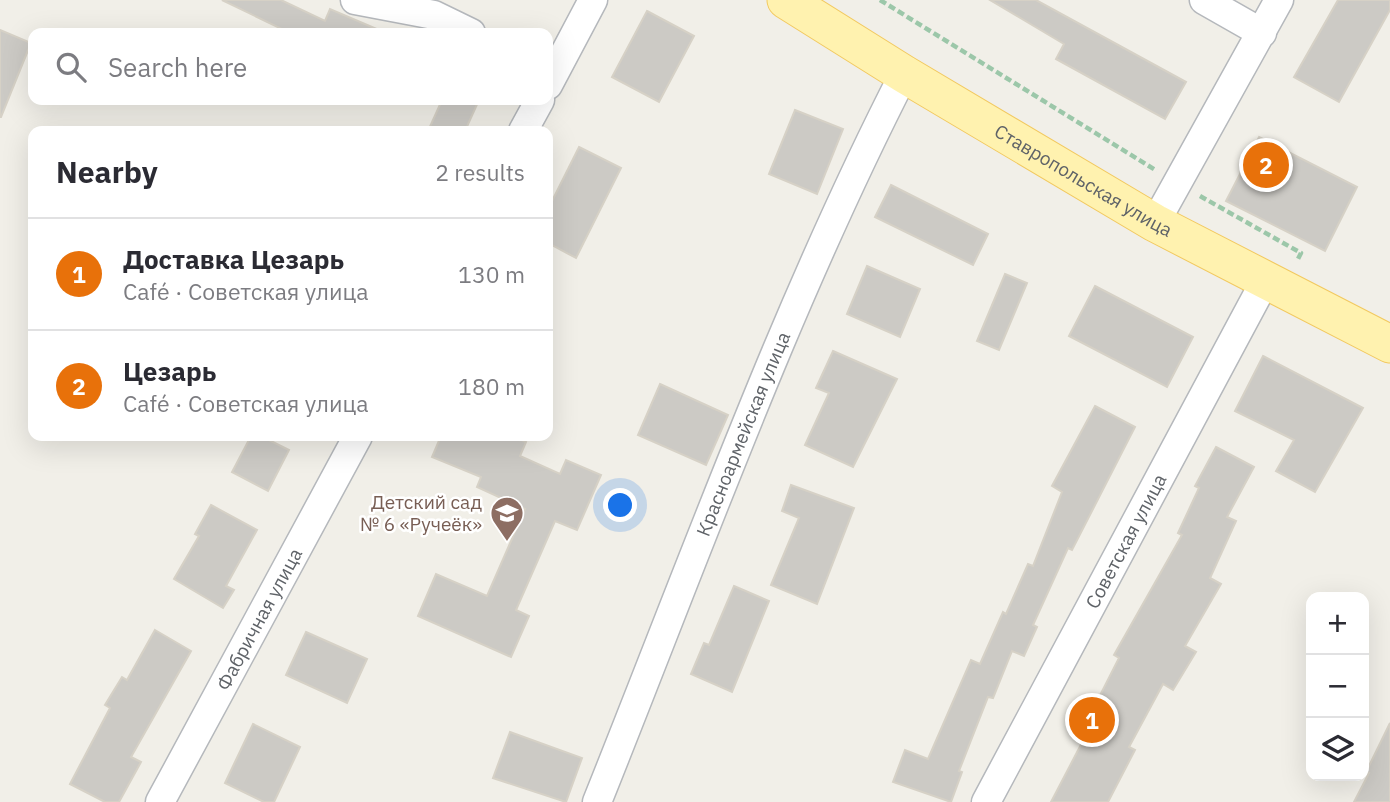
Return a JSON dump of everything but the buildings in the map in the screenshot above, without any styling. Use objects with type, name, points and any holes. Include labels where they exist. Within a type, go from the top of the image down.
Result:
[{"type":"main road","name":"Ставропольская улица","points":[[786,0],[904,74],[1155,223],[1390,344]]},
{"type":"street","points":[[355,0],[434,15],[461,28]]},
{"type":"street","points":[[553,72],[593,0]]},
{"type":"street","points":[[1204,0],[1262,33]]},
{"type":"street","points":[[1155,223],[1279,0]]},
{"type":"street","name":"Красноармейская улица","points":[[597,802],[803,287],[857,165],[904,74]]},
{"type":"street","points":[[526,126],[537,105]]},
{"type":"street","name":"Советская улица","points":[[986,802],[1274,286]]},
{"type":"street","name":"Фабричная улица","points":[[160,802],[355,441]]},
{"type":"path","points":[[880,0],[1177,183],[1301,253],[1274,286]]},
{"type":"place","name":"Цезарь","points":[[1266,165]]},
{"type":"place","name":"Детский сад № 6 «Ручеёк»","points":[[507,543]]},
{"type":"place","name":"Доставка Цезарь","points":[[1092,720]]}]
